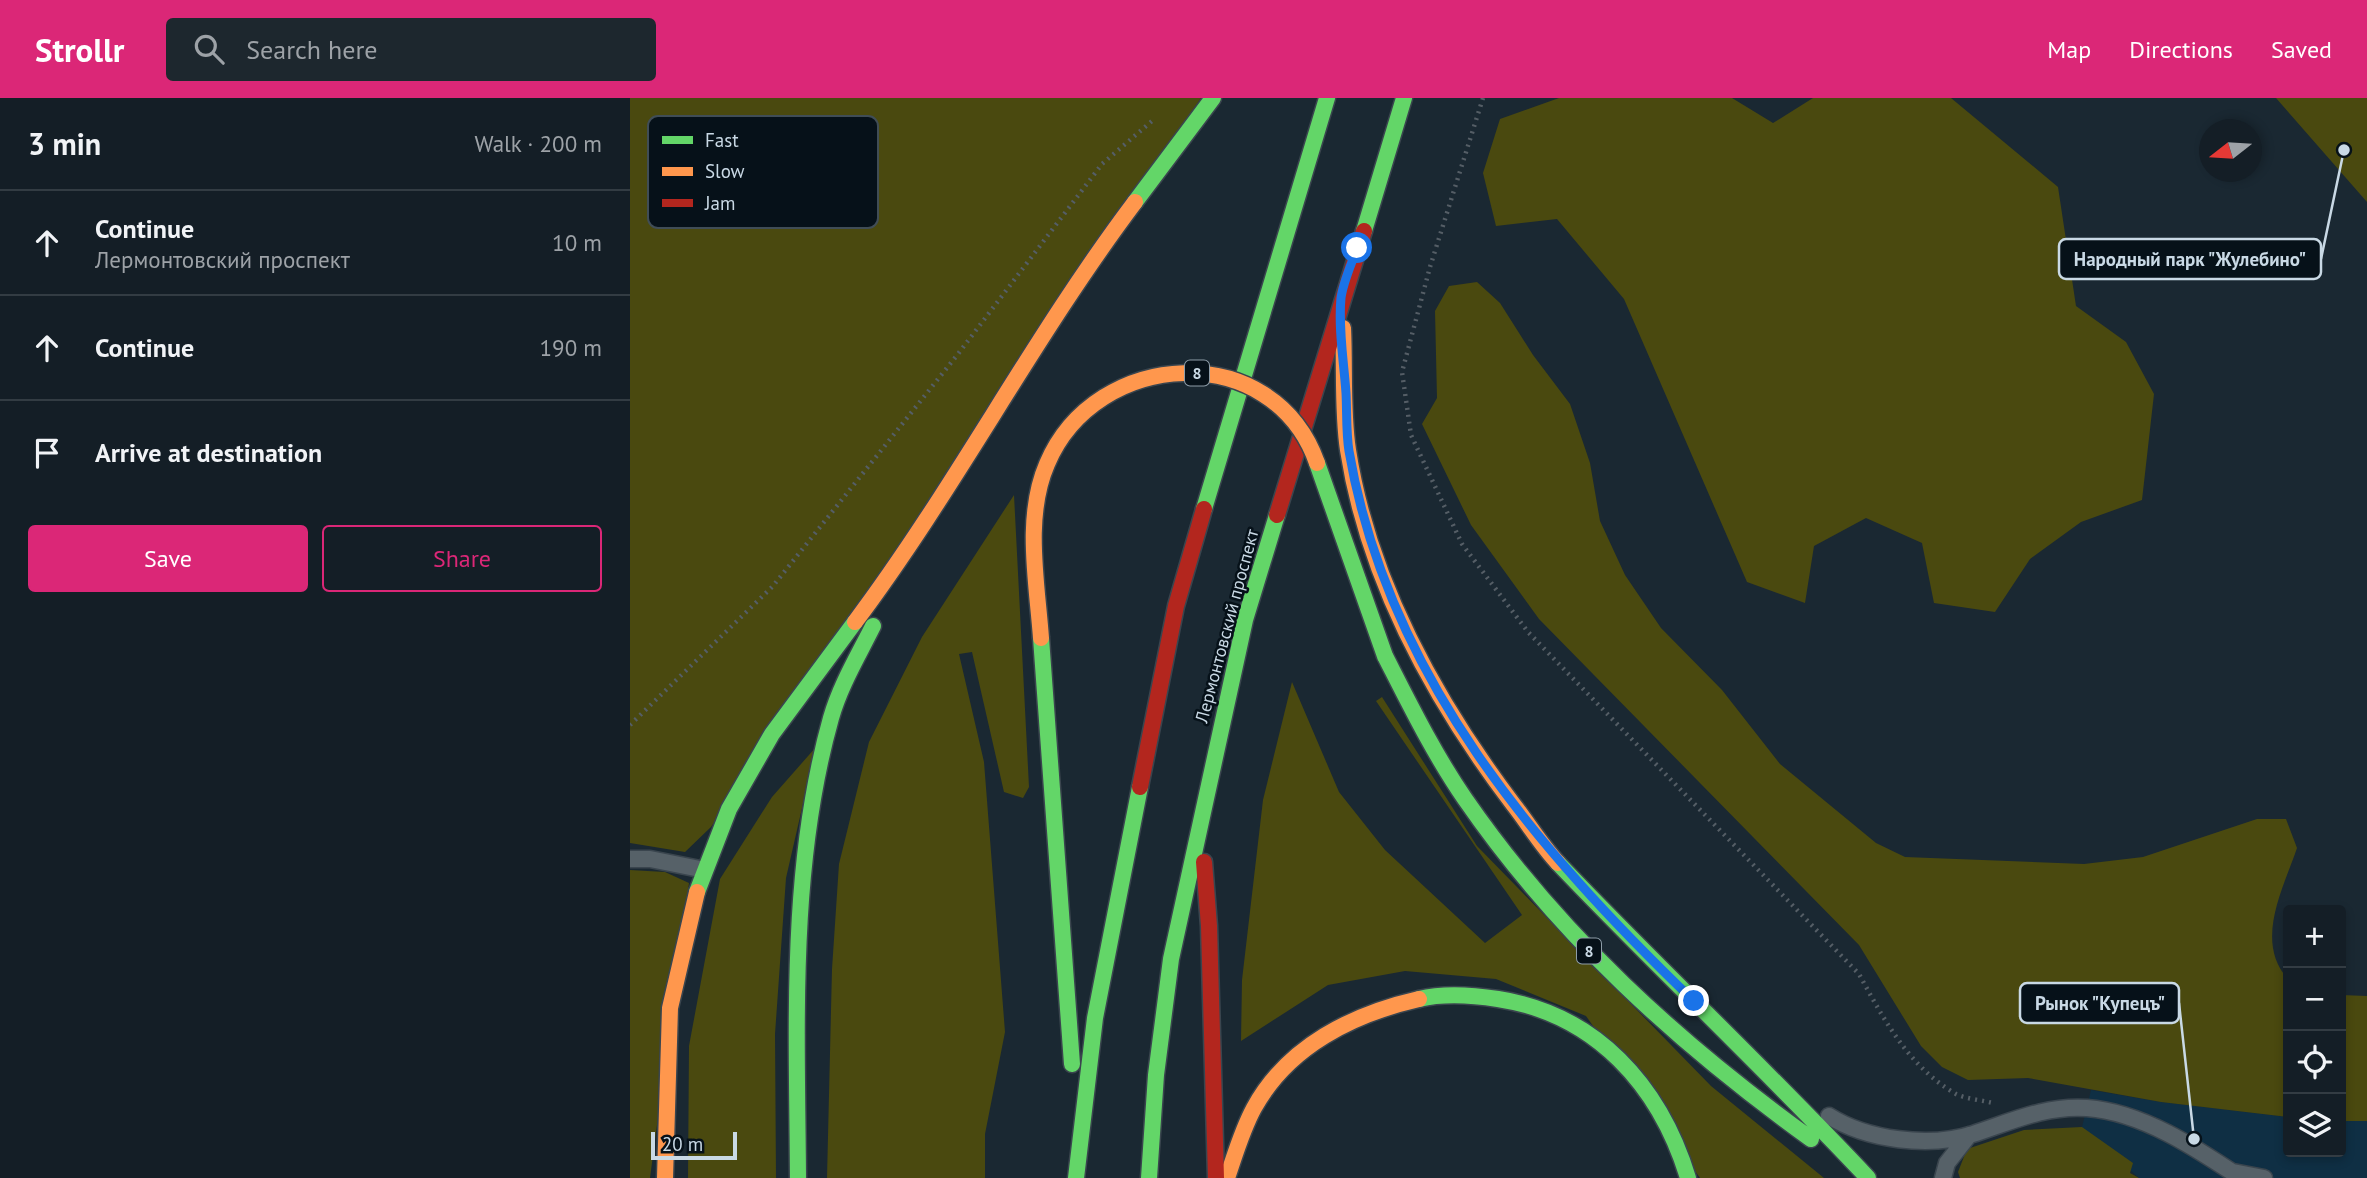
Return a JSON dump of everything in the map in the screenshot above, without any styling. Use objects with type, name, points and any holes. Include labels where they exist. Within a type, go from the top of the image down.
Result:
[{"type":"main road","points":[[666,1178],[670,1007],[705,870],[729,809],[772,734],[904,557],[1014,380],[1131,207],[1213,98]]},
{"type":"main road","points":[[1076,1178],[1094,1018],[1176,606],[1268,287],[1327,98]]},
{"type":"main road","name":"Лермонтовский проспект","points":[[1149,1178],[1156,1074],[1171,959],[1245,620],[1404,98]]},
{"type":"main road","points":[[1341,298],[1348,449],[1362,513],[1391,597],[1434,686],[1473,751],[1554,858],[1641,950],[1782,1086],[1868,1178]]},
{"type":"main road","name":"8","points":[[1079,1147],[1041,638],[1036,512],[1040,486],[1059,439],[1075,419],[1115,388],[1139,378],[1190,372],[1215,375],[1251,389],[1282,411],[1300,429],[1313,451],[1385,656],[1406,701],[1443,765],[1541,900],[1635,999],[1750,1098],[1868,1178]]},
{"type":"main road","points":[[798,1178],[801,879],[812,802],[832,715],[904,557]]},
{"type":"main road","points":[[1200,818],[1209,926],[1216,1178]]},
{"type":"main road","points":[[1227,1178],[1252,1110],[1265,1090],[1298,1055],[1359,1015],[1420,997],[1451,994],[1482,995],[1541,1009],[1605,1044],[1654,1098],[1673,1134],[1688,1178]]},
{"type":"lane","points":[[630,859],[650,859],[705,870]]},
{"type":"lane","points":[[1782,1086],[1844,1126],[1905,1141],[1969,1135],[2035,1112],[2086,1108],[2128,1117],[2204,1153],[2236,1175],[2264,1178]]},
{"type":"lane","points":[[1943,1178],[1947,1163],[1969,1135]]},
{"type":"path","points":[[1483,98],[1430,267],[1402,372],[1411,435],[1462,544],[1528,632],[1859,974],[1886,1024],[1916,1064],[1958,1095],[1996,1103]]},
{"type":"path","points":[[630,725],[773,586],[958,354],[1102,164],[1159,115]]},
{"type":"shaded area","points":[[630,98],[1201,98],[711,827],[685,852],[630,843]]},
{"type":"shaded area","points":[[1559,98],[1732,98],[1773,123],[1813,98],[1951,98],[2058,187],[2076,306],[2126,342],[2154,394],[2142,500],[2081,522],[2030,559],[1995,612],[1934,603],[1922,543],[1866,518],[1814,546],[1805,603],[1747,582],[1624,299],[1557,219],[1496,226],[1483,173],[1500,119]]},
{"type":"shaded area","points":[[2276,98],[2367,98],[2367,202]]},
{"type":"shaded area","points":[[1477,282],[1500,303],[1533,355],[1570,404],[1590,463],[1600,521],[1625,575],[1661,628],[1722,690],[1780,764],[1876,843],[1905,857],[2084,864],[2143,857],[2257,819],[2286,819],[2297,848],[2279,898],[2272,932],[2273,949],[2283,972],[2283,1116],[2161,1102],[2028,1078],[1968,1080],[1942,1067],[1921,1046],[1859,945],[1539,619],[1471,525],[1422,424],[1437,398],[1435,311],[1449,286]]},
{"type":"shaded area","points":[[1014,495],[1029,787],[1023,798],[1004,792],[972,652],[959,654],[984,762],[1005,1032],[985,1134],[985,1178],[827,1178],[832,969],[839,864],[869,742],[922,637]]},
{"type":"shaded area","points":[[1292,682],[1339,792],[1385,850],[1485,943],[1522,915],[1376,701],[1382,697],[1477,846],[1711,1086],[1824,1178],[1700,1178],[1586,1016],[1496,979],[1405,971],[1328,985],[1241,1041],[1242,980],[1263,800]]},
{"type":"shaded area","points":[[816,747],[786,878],[775,1034],[776,1178],[688,1178],[689,1046],[720,879],[772,797]]},
{"type":"shaded area","points":[[630,870],[665,872],[689,883],[650,1178],[630,1178]]},
{"type":"shaded area","points":[[2346,995],[2367,996],[2367,1121],[2346,1121]]},
{"type":"shaded area","points":[[2091,1090],[2161,1102],[2283,1116],[2283,1157],[2346,1157],[2346,1121],[2367,1121],[2367,1178],[2139,1178],[2082,1127]]},
{"type":"shaded area","points":[[2082,1127],[2133,1163],[2130,1173],[2139,1178],[1960,1178],[1958,1172],[1967,1149],[2024,1130]]},
{"type":"traffic: fast","points":[[1135,202],[1213,98]]},
{"type":"traffic: fast","points":[[1204,509],[1327,98]]},
{"type":"traffic: fast","points":[[1364,231],[1404,98]]},
{"type":"traffic: fast","points":[[1317,463],[1385,656]]},
{"type":"traffic: fast","points":[[1149,1178],[1156,1075],[1171,959],[1245,620],[1277,515]]},
{"type":"traffic: fast","points":[[697,892],[729,809],[772,734],[855,622]]},
{"type":"traffic: fast","points":[[798,1178],[798,946],[808,831],[817,774],[831,718],[844,683],[873,626]]},
{"type":"traffic: fast","points":[[1041,638],[1072,1064]]},
{"type":"traffic: fast","points":[[1385,656],[1454,782],[1501,849],[1540,896],[1623,984],[1668,1025],[1811,1139]]},
{"type":"traffic: fast","points":[[1076,1178],[1095,1018],[1140,787]]},
{"type":"traffic: fast","points":[[1558,863],[1868,1178]]},
{"type":"traffic: fast","points":[[1419,999],[1458,995],[1498,999],[1533,1007],[1565,1020],[1594,1038],[1619,1060],[1641,1085],[1660,1113],[1688,1178]]},
{"type":"traffic: slow","points":[[855,622],[927,518],[1063,305],[1135,202]]},
{"type":"traffic: slow","points":[[1343,328],[1344,405],[1348,450],[1371,545],[1388,592],[1432,681],[1457,723],[1484,765],[1558,863]]},
{"type":"traffic: slow","points":[[1041,638],[1034,550],[1040,484],[1047,464],[1071,426],[1104,397],[1142,380],[1184,373],[1225,378],[1263,394],[1295,422],[1317,463]]},
{"type":"traffic: slow","points":[[665,1178],[670,1008],[697,892]]},
{"type":"traffic: slow","points":[[1227,1178],[1254,1108],[1268,1086],[1285,1067],[1324,1036],[1347,1024],[1394,1005],[1419,999]]},
{"type":"traffic: jam","points":[[1277,515],[1364,231]]},
{"type":"traffic: jam","points":[[1140,787],[1176,606],[1204,509]]},
{"type":"traffic: jam","points":[[1204,862],[1209,926],[1216,1178]]},
{"type":"place","name":"Народный парк \"Жулебино\"","points":[[2344,150]]},
{"type":"place","name":"Рынок \"Купецъ\"","points":[[2194,1139]]},
{"type":"route","points":[[1357,248],[1341,298],[1348,449],[1362,513],[1391,597],[1434,686],[1473,751],[1554,858],[1641,950],[1694,1001]]}]
